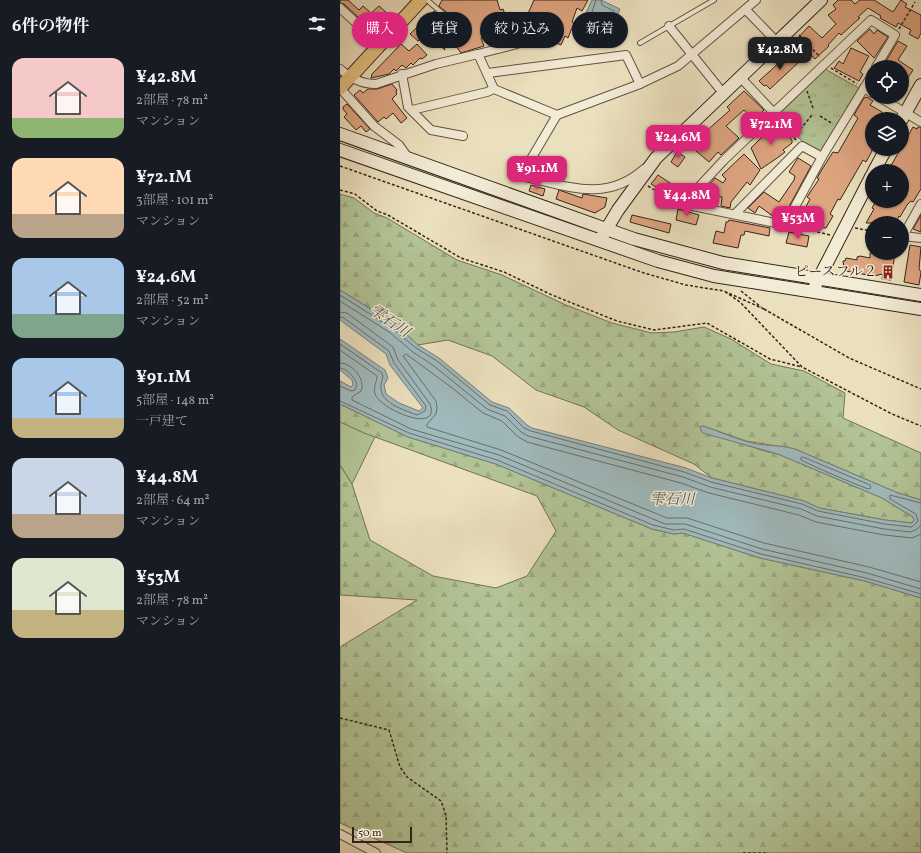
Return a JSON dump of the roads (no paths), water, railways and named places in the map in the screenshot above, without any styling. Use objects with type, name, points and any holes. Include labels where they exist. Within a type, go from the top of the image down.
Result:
[{"type":"main road","points":[[408,14],[421,0]]},
{"type":"main road","points":[[340,88],[345,74],[376,48]]},
{"type":"street","points":[[756,0],[678,66],[640,84],[557,115],[521,176],[574,188],[600,190],[618,186],[628,181],[656,158],[821,0]]},
{"type":"street","points":[[340,8],[352,19]]},
{"type":"street","points":[[746,10],[778,42]]},
{"type":"street","points":[[864,88],[822,157],[785,225],[683,204],[724,160],[772,113],[871,20],[895,35],[880,60]]},
{"type":"street","points":[[669,26],[723,94]]},
{"type":"street","points":[[345,74],[366,84],[376,84],[402,74],[502,48]]},
{"type":"street","points":[[478,54],[494,89]]},
{"type":"street","points":[[488,73],[626,54],[640,84]]},
{"type":"street","points":[[402,74],[408,107],[431,130],[462,136]]},
{"type":"street","points":[[740,77],[772,113]]},
{"type":"street","points":[[906,112],[921,85]]},
{"type":"street","points":[[340,88],[374,126],[399,145],[411,160]]},
{"type":"street","points":[[412,110],[494,89],[557,115]]},
{"type":"street","points":[[888,104],[899,112]]},
{"type":"street","points":[[909,118],[921,122]]},
{"type":"street","points":[[340,134],[634,239],[723,263],[921,295]]},
{"type":"street","points":[[735,214],[802,146],[822,157]]},
{"type":"street","points":[[340,150],[600,241],[714,276],[921,309]]},
{"type":"street","points":[[600,241],[618,210],[656,158]]},
{"type":"street","points":[[812,292],[865,189]]},
{"type":"street","points":[[921,204],[903,236],[921,238]]},
{"type":"street","points":[[340,834],[376,853]]},
{"type":"lane","points":[[427,0],[440,12]]},
{"type":"lane","points":[[640,43],[714,0]]},
{"type":"water","points":[[592,0],[601,0],[620,9],[619,12],[586,12]]},
{"type":"water","name":"雫石川","points":[[340,290],[395,324],[418,345],[439,358],[492,402],[509,408],[532,428],[686,468],[712,478],[804,501],[819,508],[885,520],[912,523],[914,520],[913,517],[882,498],[778,454],[703,433],[700,427],[703,426],[758,444],[795,449],[898,493],[921,500],[921,598],[865,581],[760,558],[683,533],[674,534],[652,529],[496,464],[408,437],[340,404],[340,381],[351,387],[353,385],[352,380],[340,370],[340,339],[385,370],[388,378],[384,385],[386,394],[399,403],[419,411],[423,408],[390,365],[386,354],[340,320]]},
{"type":"place","name":"ピースフル２","points":[[888,272]]}]
